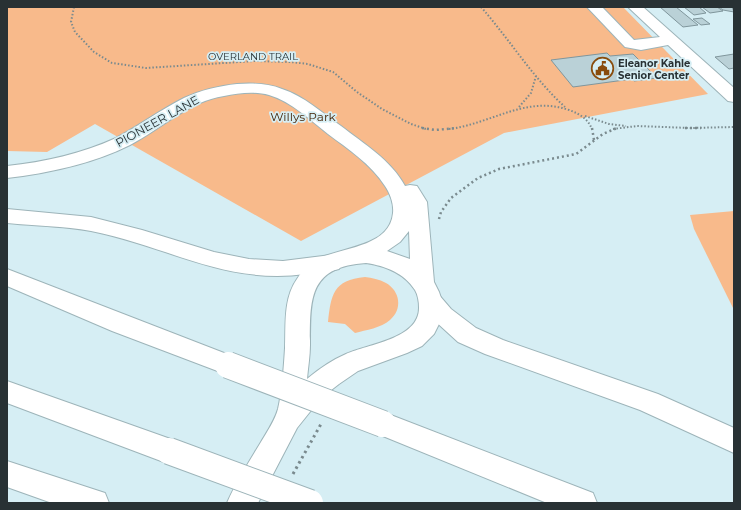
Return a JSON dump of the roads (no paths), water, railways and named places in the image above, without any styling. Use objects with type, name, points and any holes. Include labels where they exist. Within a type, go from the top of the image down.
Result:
[{"type":"main road","points":[[594,7],[630,44],[641,45],[672,40]]},
{"type":"main road","points":[[635,7],[734,97]]},
{"type":"main road","name":"PIONEER LANE","points":[[7,172],[44,168],[80,159],[124,140],[181,106],[204,95],[225,90],[251,88],[276,92],[298,103],[381,166],[396,174],[408,186],[416,202],[427,292],[431,311],[429,320],[423,329],[405,344],[368,356],[337,371],[320,383],[291,414]]},
{"type":"main road","name":"PIONEER LANE","points":[[354,256],[383,243],[400,228],[404,214],[402,200],[394,183],[381,166]]},
{"type":"main road","points":[[7,216],[91,224],[134,235],[213,260],[250,267],[283,269],[331,263],[354,256],[376,256],[397,262],[407,267],[443,315],[467,336],[649,402],[734,441]]},
{"type":"main road","points":[[242,503],[291,414],[300,297],[305,284],[311,277],[331,263]]},
{"type":"main road","points":[[7,277],[121,324],[383,424],[582,503]]},
{"type":"main road","points":[[7,392],[310,503]]},
{"type":"main road","points":[[7,474],[94,503]]},
{"type":"place","name":"Eleanor Kahle Senior Center","points":[[603,69]]},
{"type":"park label","name":"Willys Park","points":[[303,116]]}]
